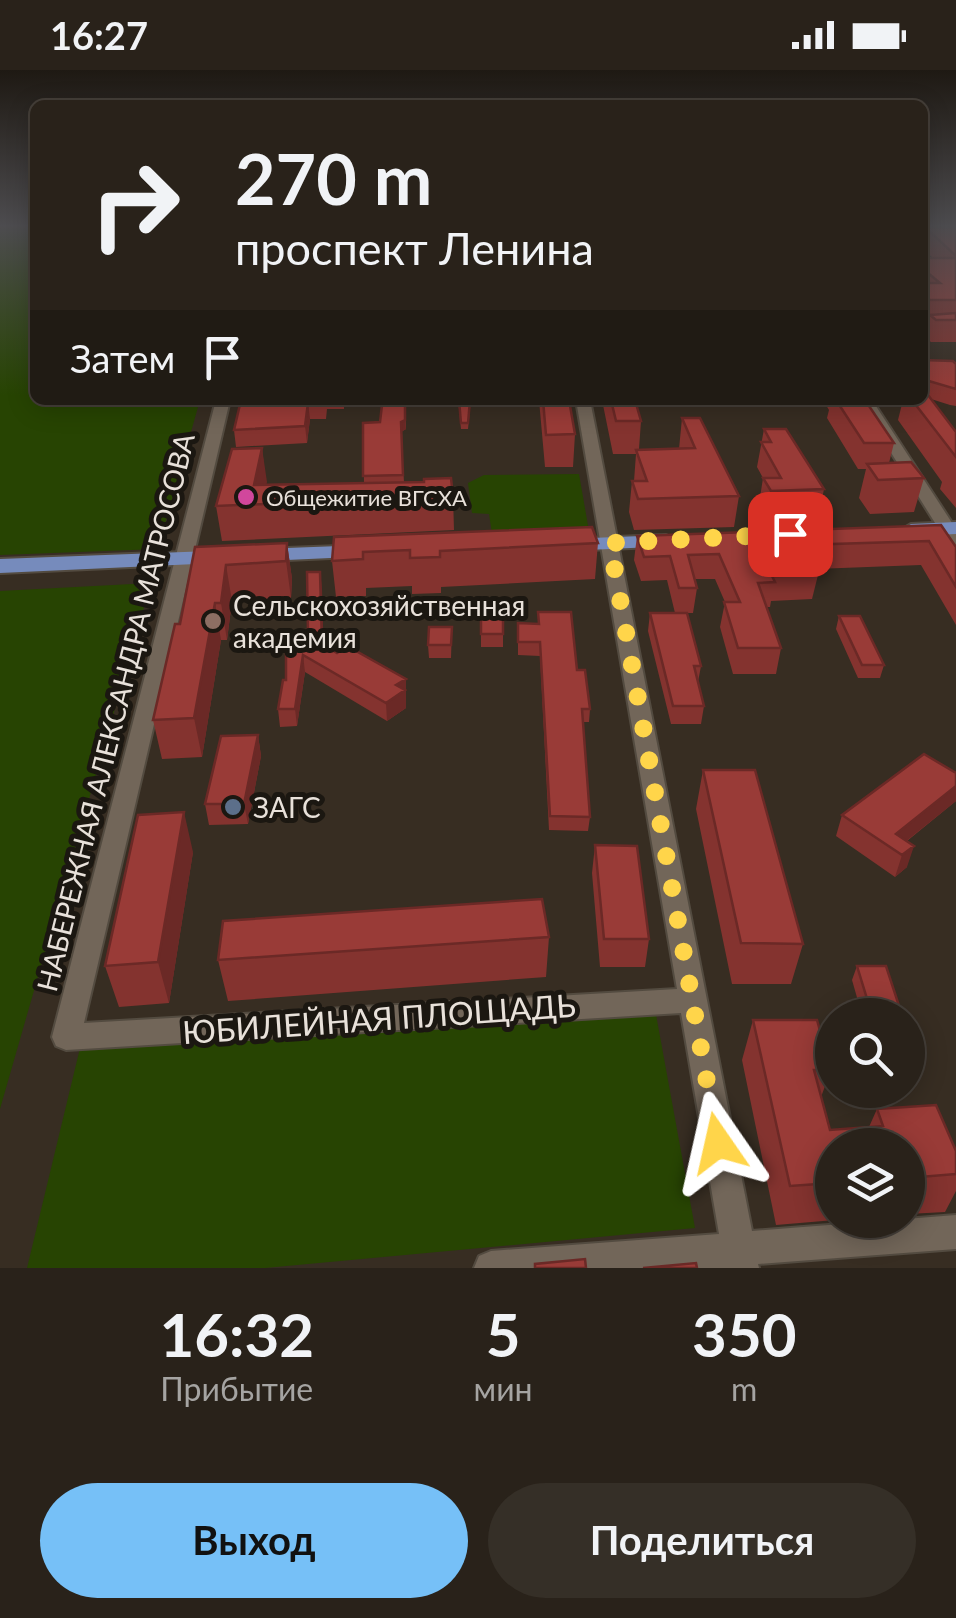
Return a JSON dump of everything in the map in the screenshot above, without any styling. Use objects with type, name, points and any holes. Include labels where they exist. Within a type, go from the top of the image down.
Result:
[{"type":"main road","points":[[880,531],[953,533]]},
{"type":"main road","points":[[546,545],[694,539]]},
{"type":"main road","points":[[0,566],[386,551]]},
{"type":"street","points":[[928,329],[956,328]]},
{"type":"street","name":"НАБЕРЕЖНАЯ АЛЕКСАНДРА МАТРОСОВА","points":[[66,1038],[223,405]]},
{"type":"street","points":[[584,405],[740,1259]]},
{"type":"street","points":[[868,405],[953,533]]},
{"type":"street","name":"ЮБИЛЕЙНАЯ ПЛОЩАДЬ","points":[[66,1038],[692,1000]]},
{"type":"street","points":[[491,1268],[582,1260],[740,1259],[956,1232]]},
{"type":"green space","points":[[0,283],[30,283],[30,405],[199,405],[158,549],[0,555]]},
{"type":"green space","points":[[579,474],[590,537],[493,540],[489,514],[472,513],[468,483],[484,475]]},
{"type":"green space","points":[[151,583],[0,1109],[0,591]]},
{"type":"green space","points":[[655,1009],[695,1228],[265,1268],[27,1268],[80,1048]]},
{"type":"building","points":[[928,283],[956,283],[956,300],[928,300]]},
{"type":"building","points":[[956,313],[956,320],[936,320],[930,315]]},
{"type":"building","points":[[928,360],[956,364],[956,389],[928,381]]},
{"type":"building","points":[[928,395],[956,432],[956,457],[916,405],[928,405]]},
{"type":"building","points":[[240,405],[308,405],[305,426],[234,430]]},
{"type":"building","points":[[382,405],[405,405],[405,420],[401,422],[403,475],[363,476],[363,423],[380,422]]},
{"type":"building","points":[[459,405],[470,405],[468,423],[461,423]]},
{"type":"building","points":[[543,405],[570,405],[575,434],[546,435]]},
{"type":"building","points":[[612,405],[636,405],[641,421],[616,421]]},
{"type":"building","points":[[839,405],[868,405],[894,443],[864,443]]},
{"type":"building","points":[[682,418],[700,418],[739,496],[638,499],[632,481],[647,481],[636,450],[695,448]]},
{"type":"building","points":[[764,429],[786,429],[824,489],[771,491],[763,478],[781,478],[761,442],[771,442]]},
{"type":"building","points":[[262,448],[254,485],[424,482],[451,478],[453,496],[216,506],[232,449]]},
{"type":"building","points":[[911,462],[924,478],[878,480],[867,464]]},
{"type":"building","points":[[941,525],[956,547],[956,587],[929,541],[801,545],[818,575],[772,576],[775,582],[758,583],[781,648],[738,648],[724,602],[740,602],[719,554],[688,555],[697,588],[679,588],[670,556],[644,557],[637,536]]},
{"type":"building","points":[[592,527],[598,543],[440,551],[440,557],[410,558],[410,550],[363,552],[363,559],[332,561],[334,537]]},
{"type":"building","points":[[287,543],[286,561],[226,565],[194,718],[153,720],[175,624],[180,624],[195,547]]},
{"type":"building","points":[[307,572],[320,572],[322,644],[337,653],[347,646],[406,679],[396,685],[405,690],[386,703],[303,655],[295,709],[278,709],[286,680],[286,635],[308,634]]},
{"type":"building","points":[[538,612],[571,612],[577,670],[585,670],[590,709],[582,709],[590,817],[550,816],[540,642],[518,642],[518,623],[539,624]]},
{"type":"building","points":[[650,613],[687,613],[701,666],[694,666],[704,706],[673,706]]},
{"type":"building","points":[[481,616],[503,616],[503,634],[481,634]]},
{"type":"building","points":[[839,616],[860,616],[884,665],[862,665]]},
{"type":"building","points":[[429,627],[452,627],[451,645],[428,645]]},
{"type":"building","points":[[258,735],[244,804],[205,804],[221,736]]},
{"type":"building","points":[[924,754],[956,773],[956,786],[896,834],[914,846],[902,855],[842,815]]},
{"type":"building","points":[[703,770],[755,770],[803,944],[741,943]]},
{"type":"building","points":[[184,812],[158,962],[105,966],[138,815]]},
{"type":"building","points":[[595,845],[637,846],[649,939],[604,939]]},
{"type":"building","points":[[542,899],[549,937],[218,960],[223,921]]},
{"type":"building","points":[[857,966],[886,966],[896,998],[867,998]]},
{"type":"building","points":[[753,1020],[815,1020],[815,1108],[824,1108],[829,1128],[815,1128],[815,1184],[790,1186]]},
{"type":"building","points":[[936,1105],[956,1151],[956,1174],[925,1177],[925,1128],[856,1128],[883,1126],[877,1109]]},
{"type":"building","points":[[585,1259],[586,1268],[535,1268],[535,1264]]},
{"type":"building","points":[[696,1263],[697,1268],[643,1268]]},
{"type":"place","name":"Общежитие ВГСХА","points":[[246,497]]},
{"type":"place","name":"Сельскохозяйственная академия","points":[[213,621]]},
{"type":"place","name":"ЗАГС","points":[[233,807]]},
{"type":"route","points":[[718,1143],[610,543],[790,534]]}]
